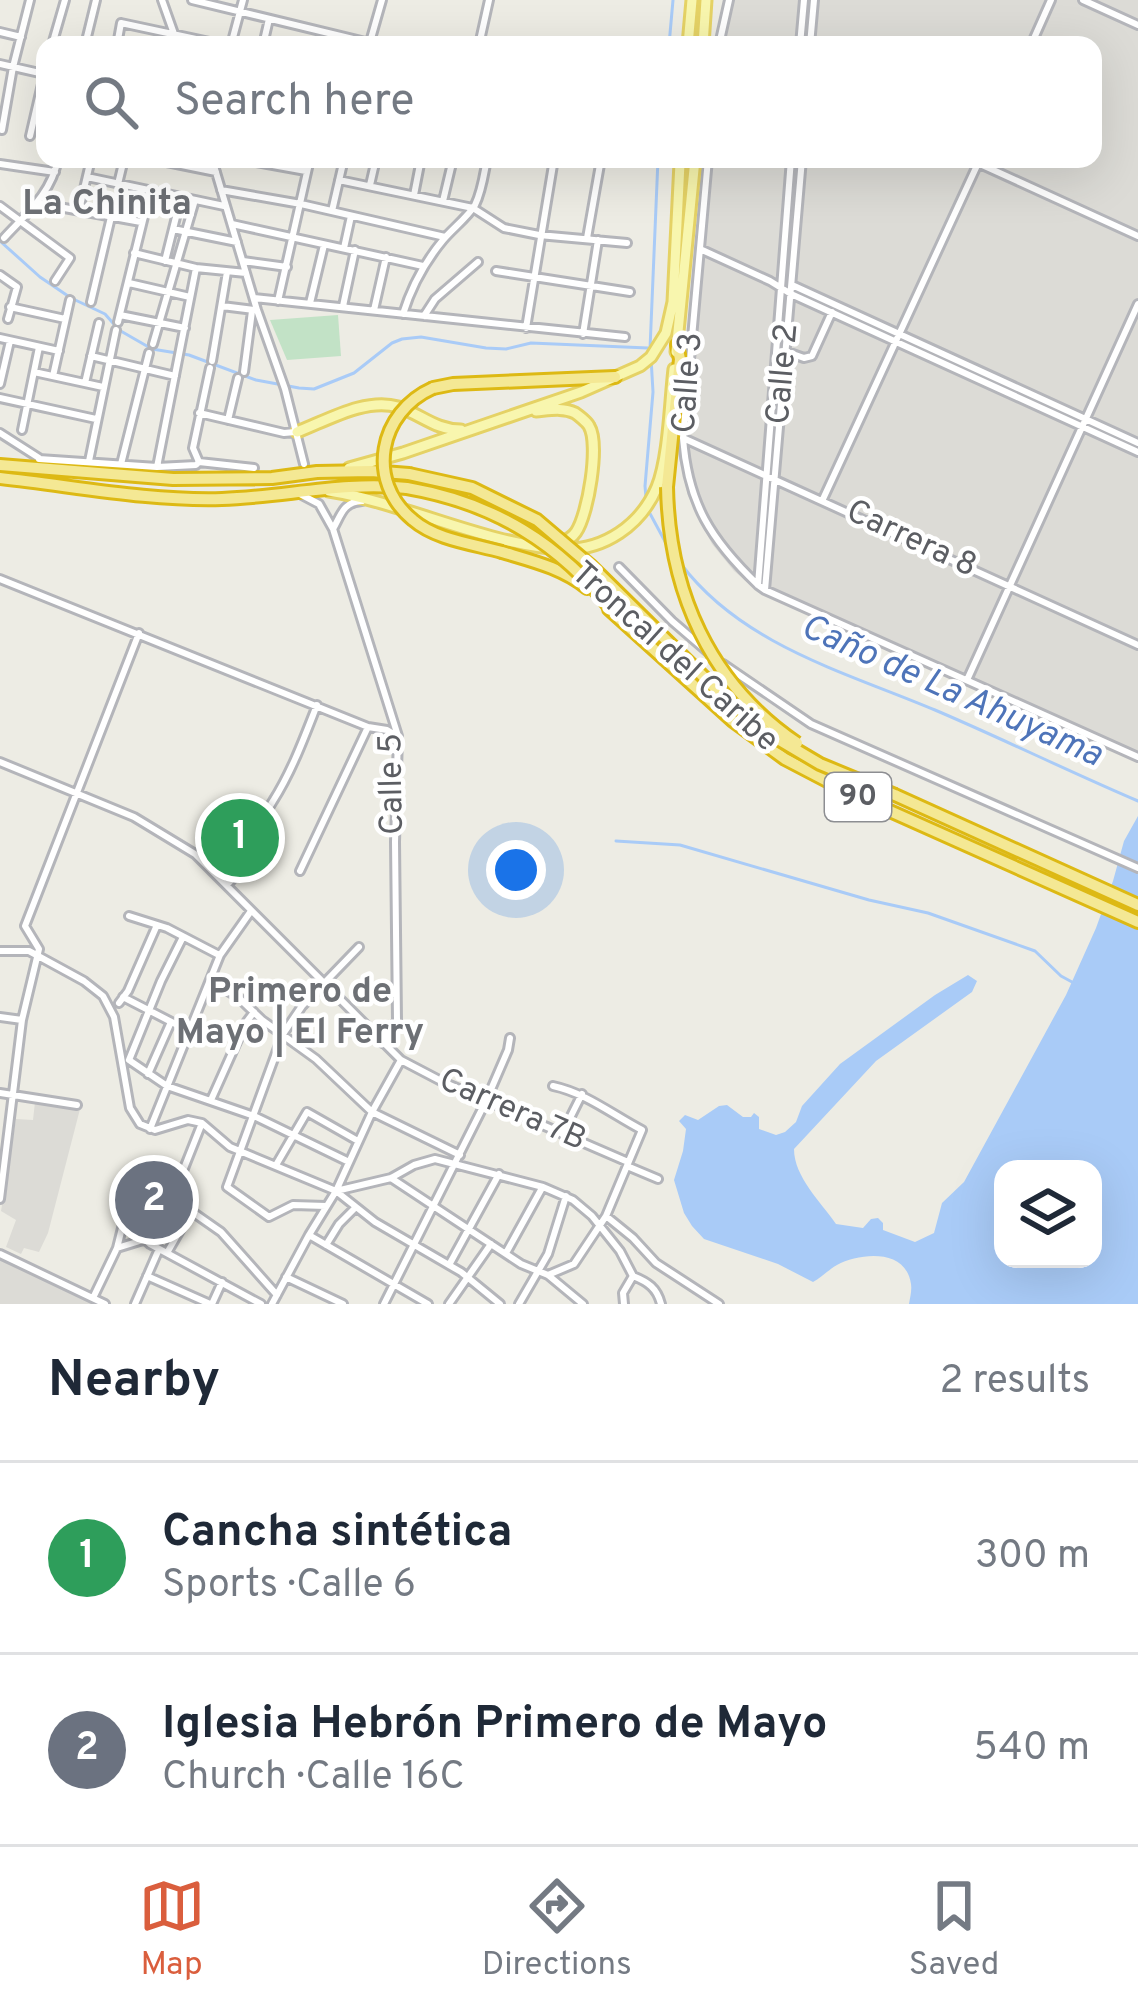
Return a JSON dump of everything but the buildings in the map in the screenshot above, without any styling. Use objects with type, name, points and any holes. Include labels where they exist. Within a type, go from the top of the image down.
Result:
[{"type":"highway","points":[[677,345],[680,359],[667,487],[669,530],[693,621],[719,668],[781,732],[895,795]]},
{"type":"highway","points":[[614,614],[571,576],[552,567],[419,525],[392,492],[386,477],[385,444],[402,410],[434,388],[621,374]]},
{"type":"highway","name":"90","points":[[0,465],[223,480],[371,471],[408,481]]},
{"type":"highway","name":"90","points":[[0,478],[158,497],[223,499],[408,481]]},
{"type":"highway","name":"Troncal del Caribe","points":[[408,481],[523,528],[578,570],[614,614],[733,721],[785,759],[854,795],[1138,922]]},
{"type":"highway","name":"Troncal del Caribe","points":[[408,481],[472,488],[537,520],[766,732],[820,764],[1138,905]]},
{"type":"main road","points":[[689,36],[692,0]]},
{"type":"main road","points":[[704,36],[706,0]]},
{"type":"main road","points":[[317,472],[345,469],[468,430],[621,374],[651,357],[660,346],[674,302],[680,168]]},
{"type":"main road","points":[[318,490],[564,550],[610,540],[625,530],[653,494],[662,467],[694,168]]},
{"type":"main road","points":[[297,432],[381,404],[451,430],[468,430]]},
{"type":"main road","points":[[519,412],[567,410],[579,415],[593,438],[593,460],[577,531],[550,547]]},
{"type":"main road","points":[[412,449],[422,435],[419,419]]},
{"type":"street","points":[[2,130],[30,0]]},
{"type":"street","points":[[55,36],[65,0]]},
{"type":"street","points":[[88,36],[96,0]]},
{"type":"street","points":[[162,0],[174,34]]},
{"type":"street","points":[[192,0],[342,36]]},
{"type":"street","points":[[230,36],[243,0]]},
{"type":"street","points":[[374,36],[382,0]]},
{"type":"street","points":[[480,36],[489,0]]},
{"type":"street","points":[[721,36],[729,0]]},
{"type":"street","points":[[801,36],[804,0]]},
{"type":"street","points":[[811,36],[814,0]]},
{"type":"street","points":[[1035,36],[1051,0]]},
{"type":"street","points":[[1083,0],[1138,26]]},
{"type":"street","points":[[265,36],[269,19]]},
{"type":"street","points":[[119,36],[122,23],[184,36]]},
{"type":"street","points":[[0,32],[21,37]]},
{"type":"street","points":[[0,64],[36,72]]},
{"type":"street","points":[[31,136],[36,122]]},
{"type":"street","points":[[0,164],[55,172]]},
{"type":"street","points":[[4,238],[37,203],[56,168]]},
{"type":"street","points":[[79,210],[90,168]]},
{"type":"street","points":[[118,184],[122,168]]},
{"type":"street","points":[[196,168],[216,172]]},
{"type":"street","points":[[215,168],[255,310],[285,386],[304,464]]},
{"type":"street","points":[[278,301],[308,168]]},
{"type":"street","points":[[332,212],[342,168]]},
{"type":"street","points":[[370,185],[374,168]]},
{"type":"street","points":[[414,195],[420,168]]},
{"type":"street","points":[[443,201],[451,168]]},
{"type":"street","points":[[403,314],[423,266],[473,208],[485,168]]},
{"type":"street","points":[[526,328],[552,168]]},
{"type":"street","points":[[586,239],[599,168]]},
{"type":"street","name":"Calle 3","points":[[707,168],[683,438],[685,461],[704,521],[731,559],[761,587]]},
{"type":"street","name":"Calle 2","points":[[782,351],[790,168]]},
{"type":"street","name":"Calle 2","points":[[761,587],[801,168]]},
{"type":"street","points":[[823,500],[976,168]]},
{"type":"street","points":[[994,168],[1138,236]]},
{"type":"street","points":[[87,177],[226,207]]},
{"type":"street","points":[[339,179],[473,208],[504,228],[627,243]]},
{"type":"street","points":[[221,190],[445,237]]},
{"type":"street","points":[[89,461],[150,191]]},
{"type":"street","points":[[165,261],[181,197]]},
{"type":"street","points":[[121,464],[195,200]]},
{"type":"street","points":[[37,203],[141,222]]},
{"type":"street","points":[[0,206],[70,258],[55,281]]},
{"type":"street","points":[[344,249],[351,216]]},
{"type":"street","points":[[91,302],[111,217]]},
{"type":"street","points":[[232,224],[423,266]]},
{"type":"street","points":[[172,230],[237,242]]},
{"type":"street","points":[[583,334],[598,240]]},
{"type":"street","points":[[310,303],[324,244]]},
{"type":"street","points":[[700,249],[898,338]]},
{"type":"street","points":[[343,307],[355,250]]},
{"type":"street","points":[[134,254],[246,273]]},
{"type":"street","points":[[374,310],[386,257]]},
{"type":"street","points":[[243,261],[287,267]]},
{"type":"street","points":[[424,316],[435,299],[478,262]]},
{"type":"street","points":[[157,467],[196,268]]},
{"type":"street","points":[[496,271],[630,292]]},
{"type":"street","points":[[197,464],[193,448],[227,272]]},
{"type":"street","points":[[0,275],[17,286],[8,319]]},
{"type":"street","points":[[129,284],[191,297]]},
{"type":"street","points":[[791,290],[1138,443]]},
{"type":"street","points":[[254,298],[625,337]]},
{"type":"street","points":[[53,376],[70,300]]},
{"type":"street","points":[[967,680],[1138,304]]},
{"type":"street","points":[[222,306],[255,310]]},
{"type":"street","points":[[10,307],[66,319]]},
{"type":"street","points":[[228,420],[255,310]]},
{"type":"street","points":[[782,351],[812,356],[832,312]]},
{"type":"street","points":[[118,322],[185,328]]},
{"type":"street","points":[[85,383],[100,323]]},
{"type":"street","points":[[0,338],[59,351]]},
{"type":"street","points":[[0,384],[10,340]]},
{"type":"street","points":[[22,430],[39,347]]},
{"type":"street","points":[[91,356],[175,376]]},
{"type":"street","points":[[34,372],[103,387]]},
{"type":"street","points":[[0,398],[97,419]]},
{"type":"street","points":[[199,413],[284,434],[297,432]]},
{"type":"street","points":[[1085,423],[1138,452]]},
{"type":"street","points":[[0,433],[51,469]]},
{"type":"street","name":"Carrera 8","points":[[683,438],[1138,645]]},
{"type":"street","points":[[39,458],[254,468]]},
{"type":"street","name":"Calle 5","points":[[296,493],[319,504],[333,530],[398,736],[394,842],[397,1020],[383,1043]]},
{"type":"street","points":[[333,530],[350,503],[373,501]]},
{"type":"street","name":"90","points":[[621,569],[698,644],[811,724],[1138,868]]},
{"type":"street","points":[[0,579],[398,736]]},
{"type":"street","points":[[761,587],[1138,757]]},
{"type":"street","points":[[0,1199],[22,1020],[39,946],[25,926],[139,634]]},
{"type":"street","points":[[227,885],[244,865],[286,781],[317,705]]},
{"type":"street","points":[[300,871],[368,727]]},
{"type":"street","name":"Carrera 7B","points":[[0,762],[134,817],[195,854],[401,1060],[658,1179]]},
{"type":"street","points":[[155,1129],[167,1086],[220,956],[251,911]]},
{"type":"street","points":[[129,916],[220,956]]},
{"type":"street","points":[[157,925],[121,1000],[189,1031]]},
{"type":"street","points":[[127,1064],[183,938]]},
{"type":"street","points":[[326,1206],[293,1205],[269,1216],[227,1187],[283,1034],[322,983],[359,946]]},
{"type":"street","points":[[0,951],[22,950],[37,956],[93,987],[110,1006],[127,1064],[135,1119],[155,1129],[188,1120],[202,1123],[242,1152],[336,1191],[500,1304]]},
{"type":"street","points":[[210,980],[316,1059],[372,1112],[459,1159],[543,1187],[582,1207],[620,1251],[633,1276],[646,1281],[661,1304]]},
{"type":"street","points":[[211,1100],[254,1012]]},
{"type":"street","points":[[0,1017],[22,1020]]},
{"type":"street","points":[[148,1074],[171,1022]]},
{"type":"street","points":[[384,1304],[459,1159],[510,1038]]},
{"type":"street","points":[[272,1304],[336,1191],[401,1060]]},
{"type":"street","points":[[127,1064],[167,1086],[254,1116],[349,1162]]},
{"type":"street","points":[[543,1274],[574,1264],[606,1216],[641,1130],[582,1094],[554,1086]]},
{"type":"street","points":[[0,1093],[76,1105]]},
{"type":"street","points":[[562,1134],[582,1094]]},
{"type":"street","points":[[276,1165],[305,1113],[358,1141]]},
{"type":"street","points":[[117,1248],[143,1240],[175,1191],[202,1123]]},
{"type":"street","points":[[336,1191],[391,1178],[426,1160],[459,1159]]},
{"type":"street","points":[[448,1264],[499,1174]]},
{"type":"street","points":[[391,1178],[583,1304]]},
{"type":"street","points":[[506,1253],[543,1187]]},
{"type":"street","points":[[519,1304],[543,1274],[566,1196]]},
{"type":"street","points":[[326,1245],[356,1207]]},
{"type":"street","points":[[135,1304],[191,1211],[220,1232],[277,1295]]},
{"type":"street","points":[[606,1216],[656,1263],[719,1304]]},
{"type":"street","points":[[93,1298],[117,1248],[124,1220],[143,1240],[261,1304]]},
{"type":"street","points":[[309,1234],[428,1304]]},
{"type":"street","points":[[449,1304],[491,1244]]},
{"type":"street","points":[[0,1253],[105,1304]]},
{"type":"street","points":[[148,1276],[211,1304],[222,1282]]},
{"type":"street","points":[[625,1304],[622,1293],[633,1276]]},
{"type":"street","points":[[286,1277],[343,1304]]},
{"type":"shaded area","points":[[725,0],[1138,0],[1138,762],[760,593],[712,544],[688,496],[678,454],[702,168],[1102,168],[1102,36],[717,36]]},
{"type":"shaded area","points":[[35,1102],[80,1109],[48,1233],[39,1252],[24,1248],[21,1254],[6,1247],[16,1220],[1,1211],[16,1119],[33,1120]]},
{"type":"shaded area","points":[[0,1257],[96,1304],[0,1304]]},
{"type":"green space","points":[[338,315],[341,356],[287,360],[270,320]]},
{"type":"water","points":[[1138,816],[1138,1304],[909,1304],[907,1272],[891,1259],[869,1256],[847,1261],[813,1282],[778,1264],[704,1239],[692,1226],[674,1180],[686,1129],[679,1121],[685,1115],[698,1120],[727,1105],[743,1117],[754,1113],[759,1129],[776,1135],[785,1132],[840,1064],[968,975],[977,981],[972,992],[876,1061],[794,1149],[803,1179],[836,1224],[863,1228],[878,1218],[883,1230],[915,1242],[934,1233],[942,1203],[964,1182],[1066,995],[1113,881],[1124,841]]},
{"type":"waterway","name":"Caño de La Ahuyama","points":[[670,36],[673,0]]},
{"type":"waterway","name":"Caño de La Ahuyama","points":[[650,349],[658,168]]},
{"type":"waterway","points":[[0,241],[40,277],[105,314],[119,330],[152,349],[189,355],[256,380],[299,388],[314,389],[354,373],[402,339],[421,337],[506,349],[531,343],[648,348]]},
{"type":"waterway","name":"Caño de La Ahuyama","points":[[646,498],[651,358]]},
{"type":"waterway","name":"Caño de La Ahuyama","points":[[647,508],[668,547]]},
{"type":"waterway","name":"Caño de La Ahuyama","points":[[681,564],[706,592],[764,636],[1138,801]]},
{"type":"waterway","points":[[616,841],[680,845],[928,913],[1035,951],[1072,982]]},
{"type":"place","name":"Cancha sintética","points":[[240,838]]},
{"type":"place","name":"Iglesia Hebrón Primero de Mayo","points":[[154,1200]]},
{"type":"district","name":"La Chinita","points":[[107,205]]},
{"type":"district","name":"Primero de Mayo | El Ferry","points":[[300,1014]]}]
